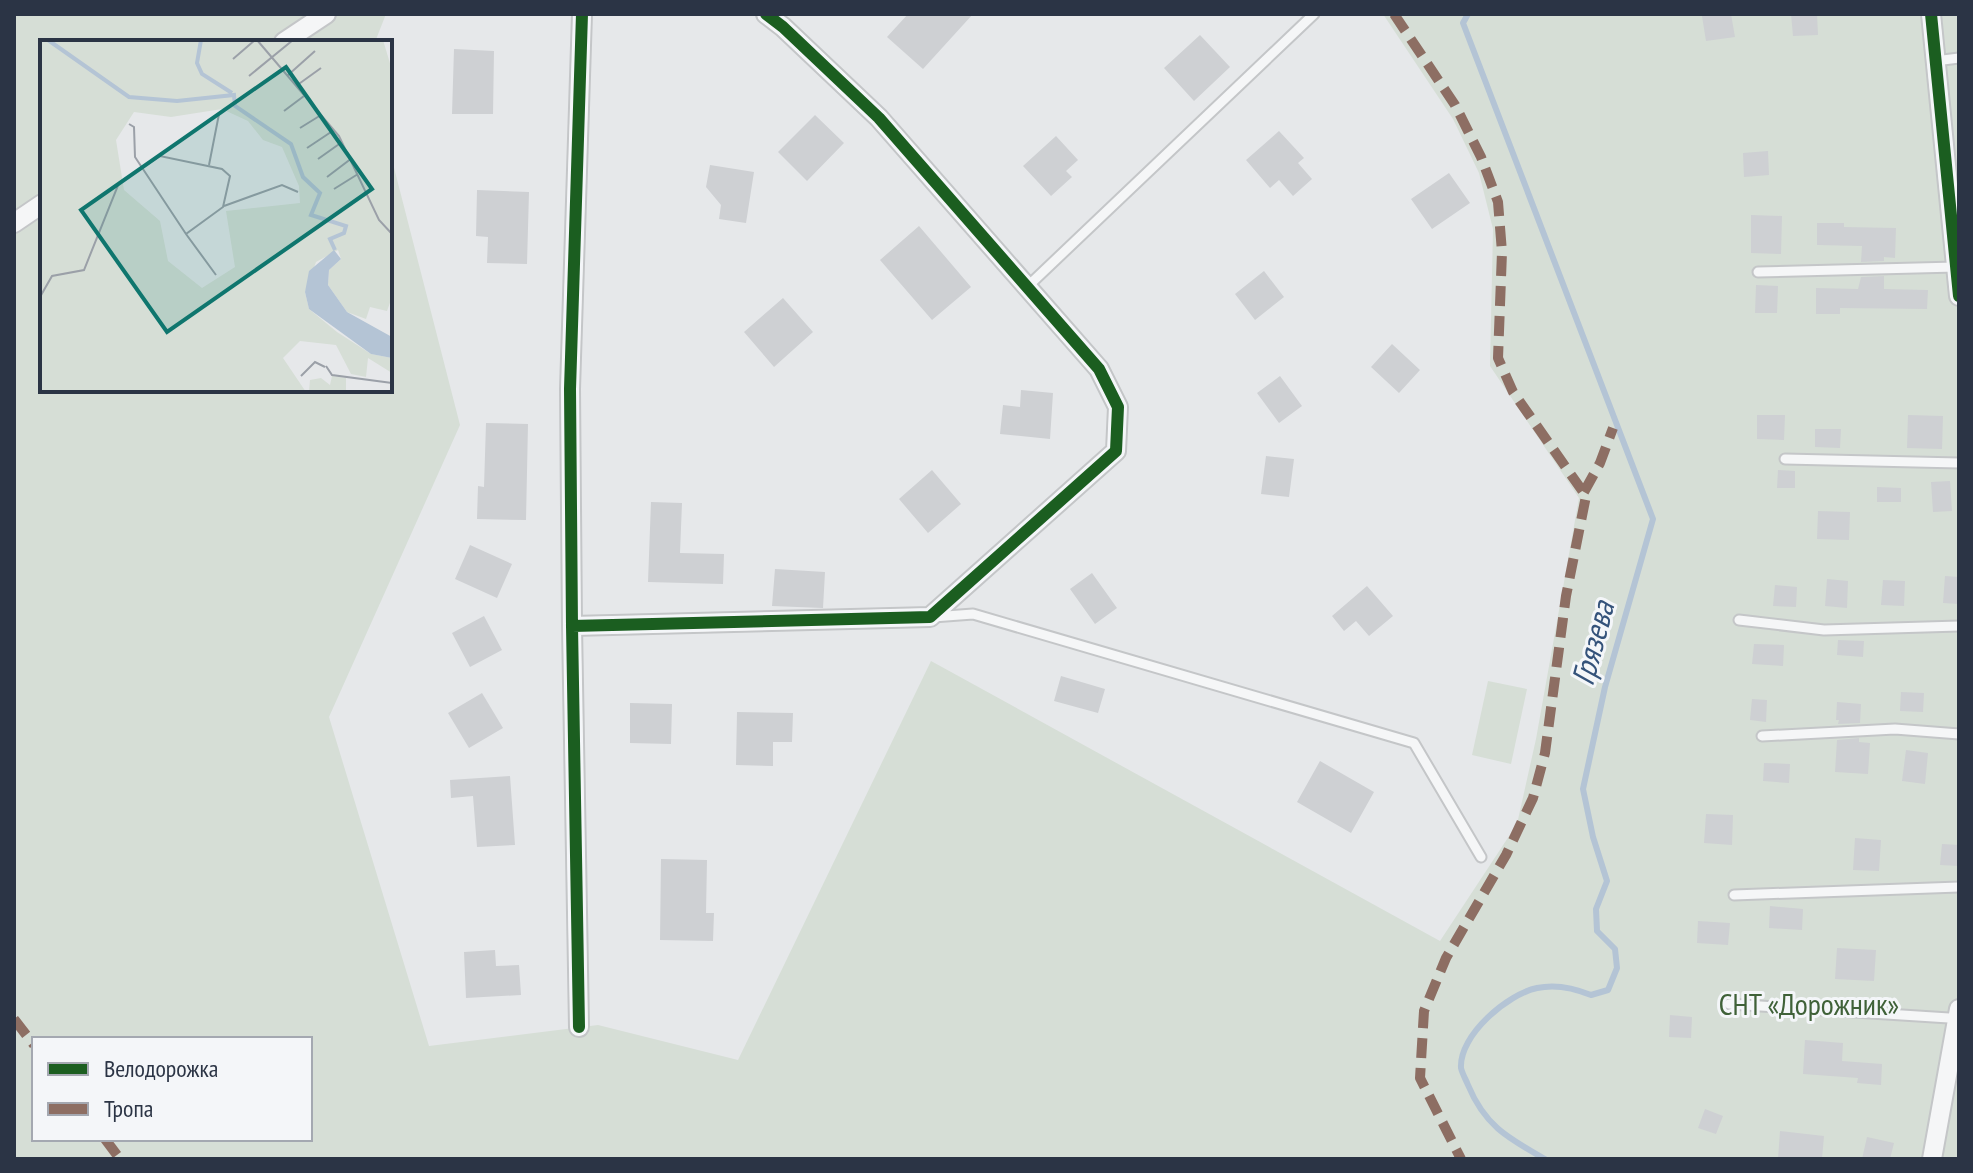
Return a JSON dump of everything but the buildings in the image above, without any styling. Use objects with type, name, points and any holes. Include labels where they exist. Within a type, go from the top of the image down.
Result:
[{"type":"street","points":[[287,40],[326,14]]},
{"type":"street","points":[[579,1027],[570,389],[582,14]]},
{"type":"street","points":[[572,626],[930,617],[1116,451],[1118,407],[1099,369],[879,118],[766,14]]},
{"type":"street","points":[[1931,14],[1952,168],[1959,296]]},
{"type":"street","points":[[14,223],[40,205]]},
{"type":"street","points":[[1932,1159],[1954,1014]]},
{"type":"lane","points":[[1027,287],[1314,14]]},
{"type":"lane","points":[[1935,61],[1959,58]]},
{"type":"lane","points":[[1758,272],[1956,267]]},
{"type":"lane","points":[[1785,459],[1959,463]]},
{"type":"lane","points":[[930,617],[973,614],[1414,743],[1481,857]]},
{"type":"lane","points":[[1739,620],[1824,630],[1959,626]]},
{"type":"lane","points":[[1762,736],[1895,729],[1959,734]]},
{"type":"lane","points":[[1734,895],[1959,887]]},
{"type":"lane","points":[[1729,1004],[1954,1014]]},
{"type":"green space","name":"СНТ «Дорожник»","points":[[14,14],[386,14],[376,40],[40,40],[40,392],[392,392],[392,160],[460,425],[329,717],[429,1046],[598,1025],[738,1060],[931,661],[1440,941],[1517,824],[1536,739],[1579,498],[1490,366],[1493,229],[1479,173],[1453,119],[1383,14],[1959,14],[1959,1159],[14,1159]]},
{"type":"green space","points":[[1488,681],[1527,689],[1511,764],[1472,755]]},
{"type":"waterway","name":"Грязева","points":[[1468,14],[1463,23],[1653,519],[1605,687],[1583,789],[1593,837],[1607,881],[1596,909],[1597,931],[1615,949],[1617,968],[1608,990],[1591,995],[1551,986],[1513,998],[1487,1018],[1468,1042],[1463,1055],[1462,1072],[1482,1111],[1499,1130],[1545,1159]]},
{"type":"marked path","points":[[1394,14],[1455,105],[1481,157],[1498,202],[1502,252],[1498,358],[1513,392],[1586,496],[1566,596],[1545,753],[1533,798],[1506,855],[1446,958],[1424,1011],[1420,1078],[1461,1159]]},
{"type":"marked path","points":[[1584,492],[1600,463],[1613,428]]},
{"type":"marked path","points":[[14,1019],[32,1042]]},
{"type":"marked path","points":[[106,1141],[120,1159]]},
{"type":"cycle path","points":[[572,626],[570,389],[582,14]]},
{"type":"cycle path","points":[[579,1027],[572,626],[930,617],[1116,451],[1118,407],[1099,369],[879,118],[766,14]]},
{"type":"cycle path","points":[[1931,14],[1959,296]]}]
